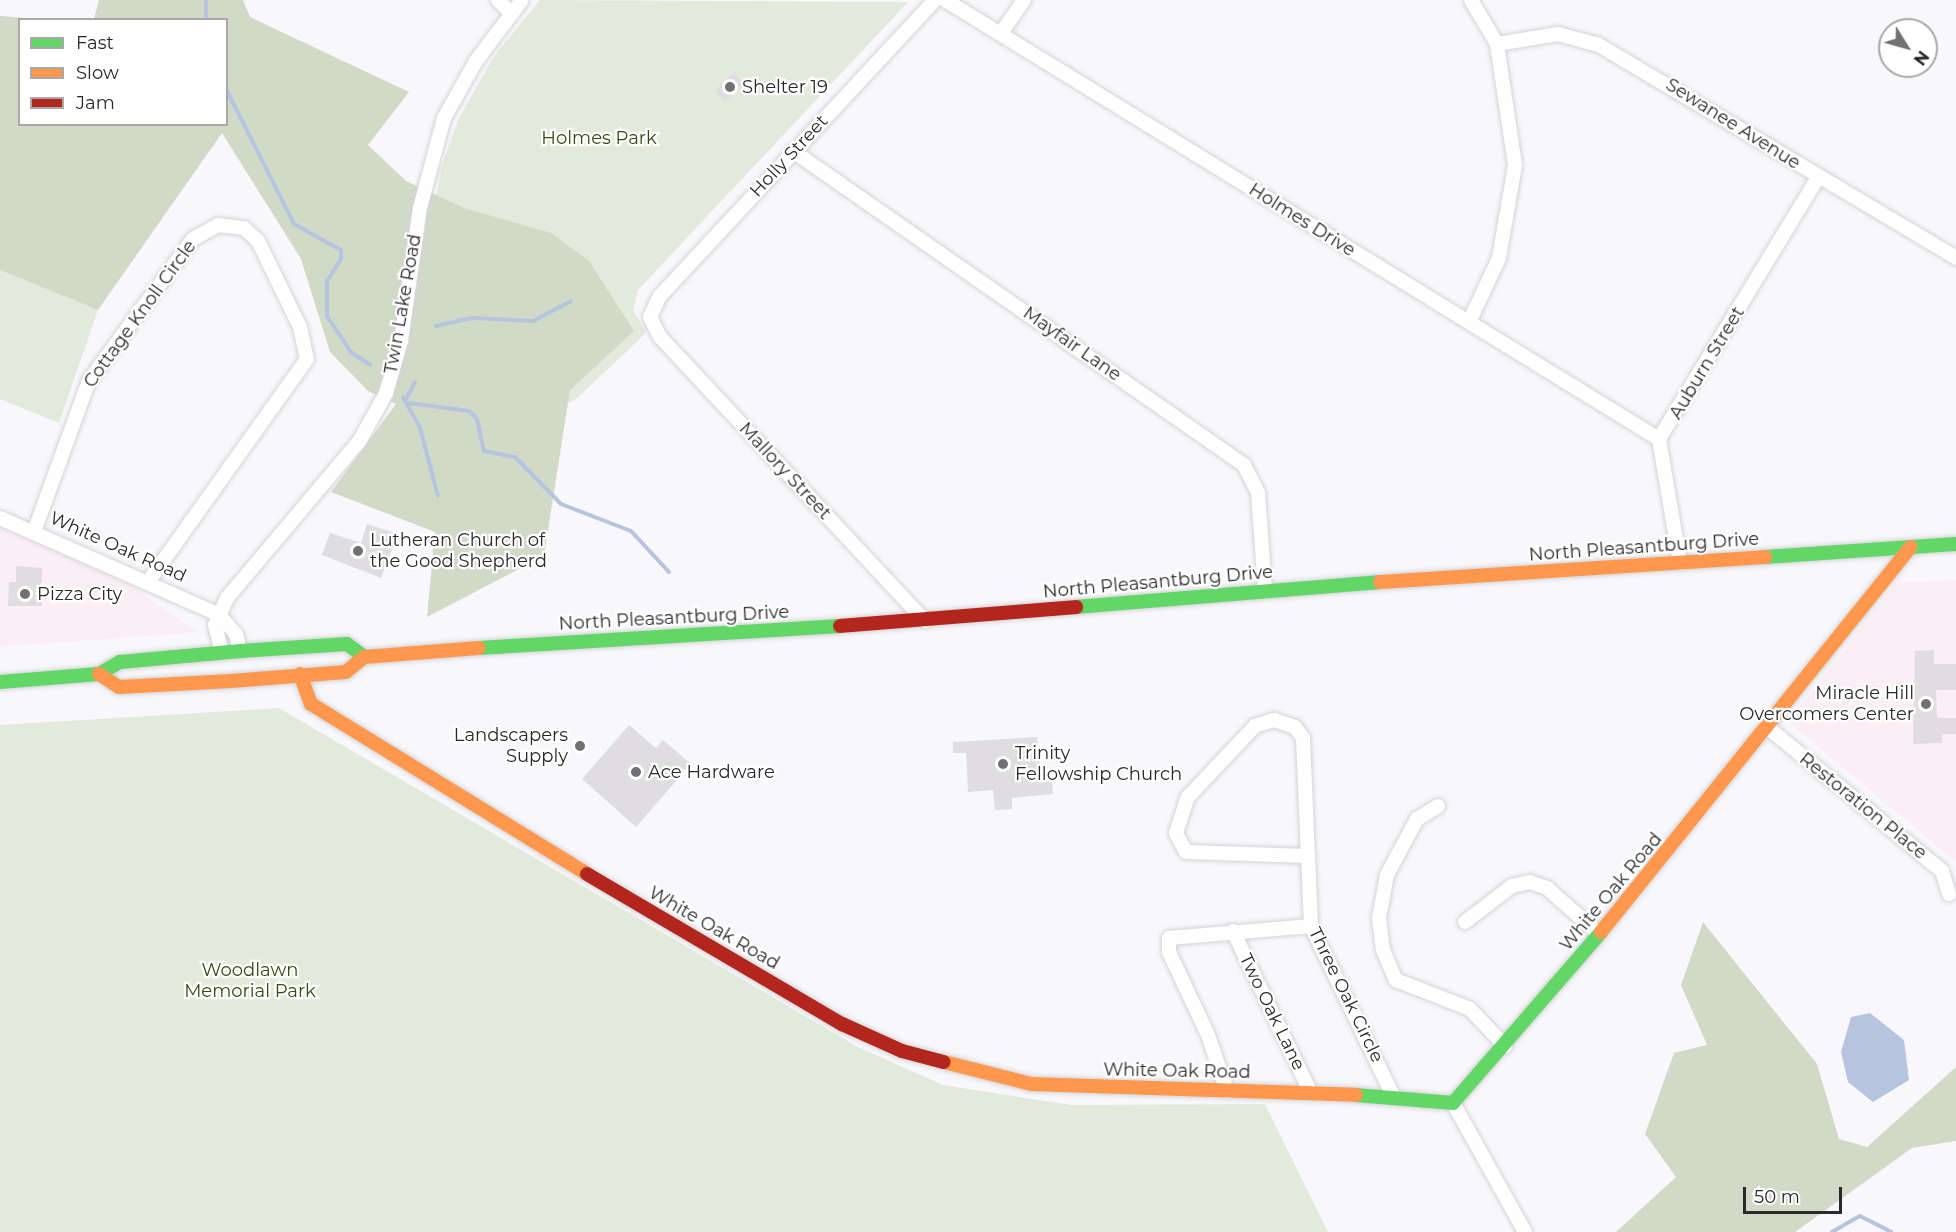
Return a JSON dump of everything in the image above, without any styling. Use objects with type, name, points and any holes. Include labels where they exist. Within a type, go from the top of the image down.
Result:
[{"type":"main road","name":"North Pleasantburg Drive","points":[[99,674],[119,687],[346,672],[364,657],[925,621],[1265,590],[1956,543]]},
{"type":"main road","name":"White Oak Road","points":[[300,674],[311,704],[399,763],[842,1024],[926,1059],[1031,1084],[1393,1096],[1453,1103],[1505,1046],[1599,934],[1910,547]]},
{"type":"main road","name":"North Pleasantburg Drive","points":[[0,682],[99,674],[120,662],[240,651],[347,644],[364,657]]},
{"type":"street","points":[[498,0],[510,12]]},
{"type":"street","name":"Twin Lake Road","points":[[218,614],[360,440],[386,393],[399,350],[416,229],[438,137],[461,86],[510,12],[522,0]]},
{"type":"street","name":"Holly Street","points":[[650,317],[660,296],[935,0]]},
{"type":"street","name":"Holmes Drive","points":[[945,0],[1470,320],[1659,439]]},
{"type":"street","points":[[1001,33],[1024,0]]},
{"type":"street","points":[[1470,320],[1499,258],[1512,203],[1513,131],[1497,44],[1471,0]]},
{"type":"street","name":"Sewanee Avenue","points":[[1497,44],[1558,34],[1599,45],[1956,258]]},
{"type":"street","name":"Mayfair Lane","points":[[793,151],[1244,465],[1258,493],[1265,590]]},
{"type":"street","name":"Auburn Street","points":[[1680,563],[1659,439],[1818,177]]},
{"type":"street","name":"Cottage Knoll Circle","points":[[35,529],[89,381],[193,240],[218,225],[243,228],[258,241],[300,327],[307,359],[150,579]]},
{"type":"street","name":"Mallory Street","points":[[650,317],[660,337],[925,621]]},
{"type":"street","name":"White Oak Road","points":[[0,518],[35,529],[150,579],[218,614],[236,634],[240,651]]},
{"type":"street","points":[[218,614],[222,653]]},
{"type":"street","name":"Three Oak Circle","points":[[1308,856],[1197,856],[1177,838],[1178,815],[1188,797],[1255,726],[1267,721],[1284,722],[1303,738],[1311,926],[1393,1096]]},
{"type":"street","name":"Restoration Place","points":[[1766,726],[1942,871],[1949,894]]},
{"type":"street","points":[[1438,806],[1417,819],[1387,875],[1379,918],[1383,950],[1396,980],[1470,1009],[1505,1046]]},
{"type":"street","points":[[1465,922],[1517,883],[1535,882],[1599,934]]},
{"type":"street","points":[[1227,1090],[1167,943],[1187,933],[1311,926]]},
{"type":"street","name":"Two Oak Lane","points":[[1233,932],[1311,1093]]},
{"type":"street","points":[[1453,1103],[1525,1232]]},
{"type":"shaded area","points":[[0,528],[115,574],[198,632],[0,647]]},
{"type":"shaded area","points":[[1956,580],[1956,862],[1788,722],[1896,583]]},
{"type":"green space","points":[[99,0],[243,0],[250,17],[409,92],[368,145],[406,181],[464,208],[551,233],[589,261],[634,331],[570,390],[544,556],[427,617],[435,532],[331,492],[396,404],[368,391],[330,352],[301,259],[222,133],[98,310],[0,270],[0,16],[27,18],[18,18],[18,126],[228,126],[228,18],[94,18]]},
{"type":"green space","name":"Holmes Park","points":[[540,0],[908,2],[638,290],[633,310],[646,332],[642,337],[576,399],[512,431],[429,234],[442,165],[458,120],[494,56]]},
{"type":"green space","points":[[0,270],[98,310],[59,423],[0,399]]},
{"type":"green space","name":"Woodlawn Memorial Park","points":[[279,708],[856,1046],[943,1085],[1071,1105],[1265,1104],[1328,1232],[0,1232],[0,725]]},
{"type":"green space","points":[[1703,922],[1817,1064],[1839,1139],[1867,1147],[1956,1067],[1956,1141],[1912,1148],[1795,1232],[1616,1232],[1676,1177],[1645,1134],[1674,1053],[1707,1045],[1681,985]]},
{"type":"water","points":[[1870,1013],[1904,1040],[1909,1080],[1873,1102],[1848,1082],[1841,1052],[1851,1017]]},
{"type":"building","name":"Shelter 19","points":[[734,73],[744,84],[725,102],[715,90]]},
{"type":"building","name":"Lutheran Church of the Good Shepherd","points":[[367,524],[398,534],[381,578],[322,555],[330,533],[361,543]]},
{"type":"building","name":"Pizza City","points":[[16,566],[42,568],[42,606],[8,606],[9,582],[16,582]]},
{"type":"building","name":"Miracle Hill Overcomers Center","points":[[1934,650],[1934,664],[1956,664],[1956,690],[1936,690],[1937,718],[1956,718],[1956,734],[1942,734],[1942,743],[1913,744],[1915,651]]},
{"type":"building","name":"Ace Hardware","points":[[629,725],[656,748],[663,740],[691,764],[636,827],[582,779]]},
{"type":"building","name":"Trinity Fellowship Church","points":[[1037,737],[1041,776],[1052,776],[1053,794],[1012,798],[1012,809],[995,810],[993,790],[968,792],[966,753],[953,753],[953,742]]},
{"type":"waterway","points":[[206,0],[206,18]]},
{"type":"waterway","points":[[228,93],[294,224],[341,250],[341,259],[327,281],[327,316],[351,352],[370,365]]},
{"type":"waterway","points":[[436,326],[472,318],[533,321],[571,301]]},
{"type":"waterway","points":[[406,399],[415,382]]},
{"type":"waterway","points":[[403,397],[420,428],[438,496]]},
{"type":"waterway","points":[[408,403],[469,411],[477,419],[484,451],[515,457],[561,504],[631,531],[669,572]]},
{"type":"waterway","points":[[1832,1232],[1860,1216],[1891,1232]]},
{"type":"traffic: fast","points":[[1765,557],[1956,544]]},
{"type":"traffic: fast","points":[[1076,607],[1380,582]]},
{"type":"traffic: fast","points":[[479,648],[840,626]]},
{"type":"traffic: fast","points":[[0,682],[99,674],[120,662],[240,651],[347,644],[364,657]]},
{"type":"traffic: fast","points":[[1356,1095],[1453,1103],[1601,932]]},
{"type":"traffic: slow","points":[[1601,932],[1910,547]]},
{"type":"traffic: slow","points":[[1380,582],[1765,557]]},
{"type":"traffic: slow","points":[[99,674],[119,687],[231,681],[346,672],[364,657],[479,648]]},
{"type":"traffic: slow","points":[[300,674],[311,704],[587,874]]},
{"type":"traffic: slow","points":[[944,1062],[1031,1084],[1356,1095]]},
{"type":"traffic: jam","points":[[840,626],[1076,607]]},
{"type":"traffic: jam","points":[[587,874],[842,1024],[902,1051],[944,1062]]},
{"type":"place","name":"Shelter 19","points":[[730,87]]},
{"type":"place","name":"Lutheran Church of the Good Shepherd","points":[[358,551]]},
{"type":"place","name":"Pizza City","points":[[25,594]]},
{"type":"place","name":"Miracle Hill Overcomers Center","points":[[1926,704]]},
{"type":"place","name":"Landscapers Supply","points":[[580,746]]},
{"type":"place","name":"Trinity Fellowship Church","points":[[1003,764]]},
{"type":"place","name":"Ace Hardware","points":[[636,772]]}]
